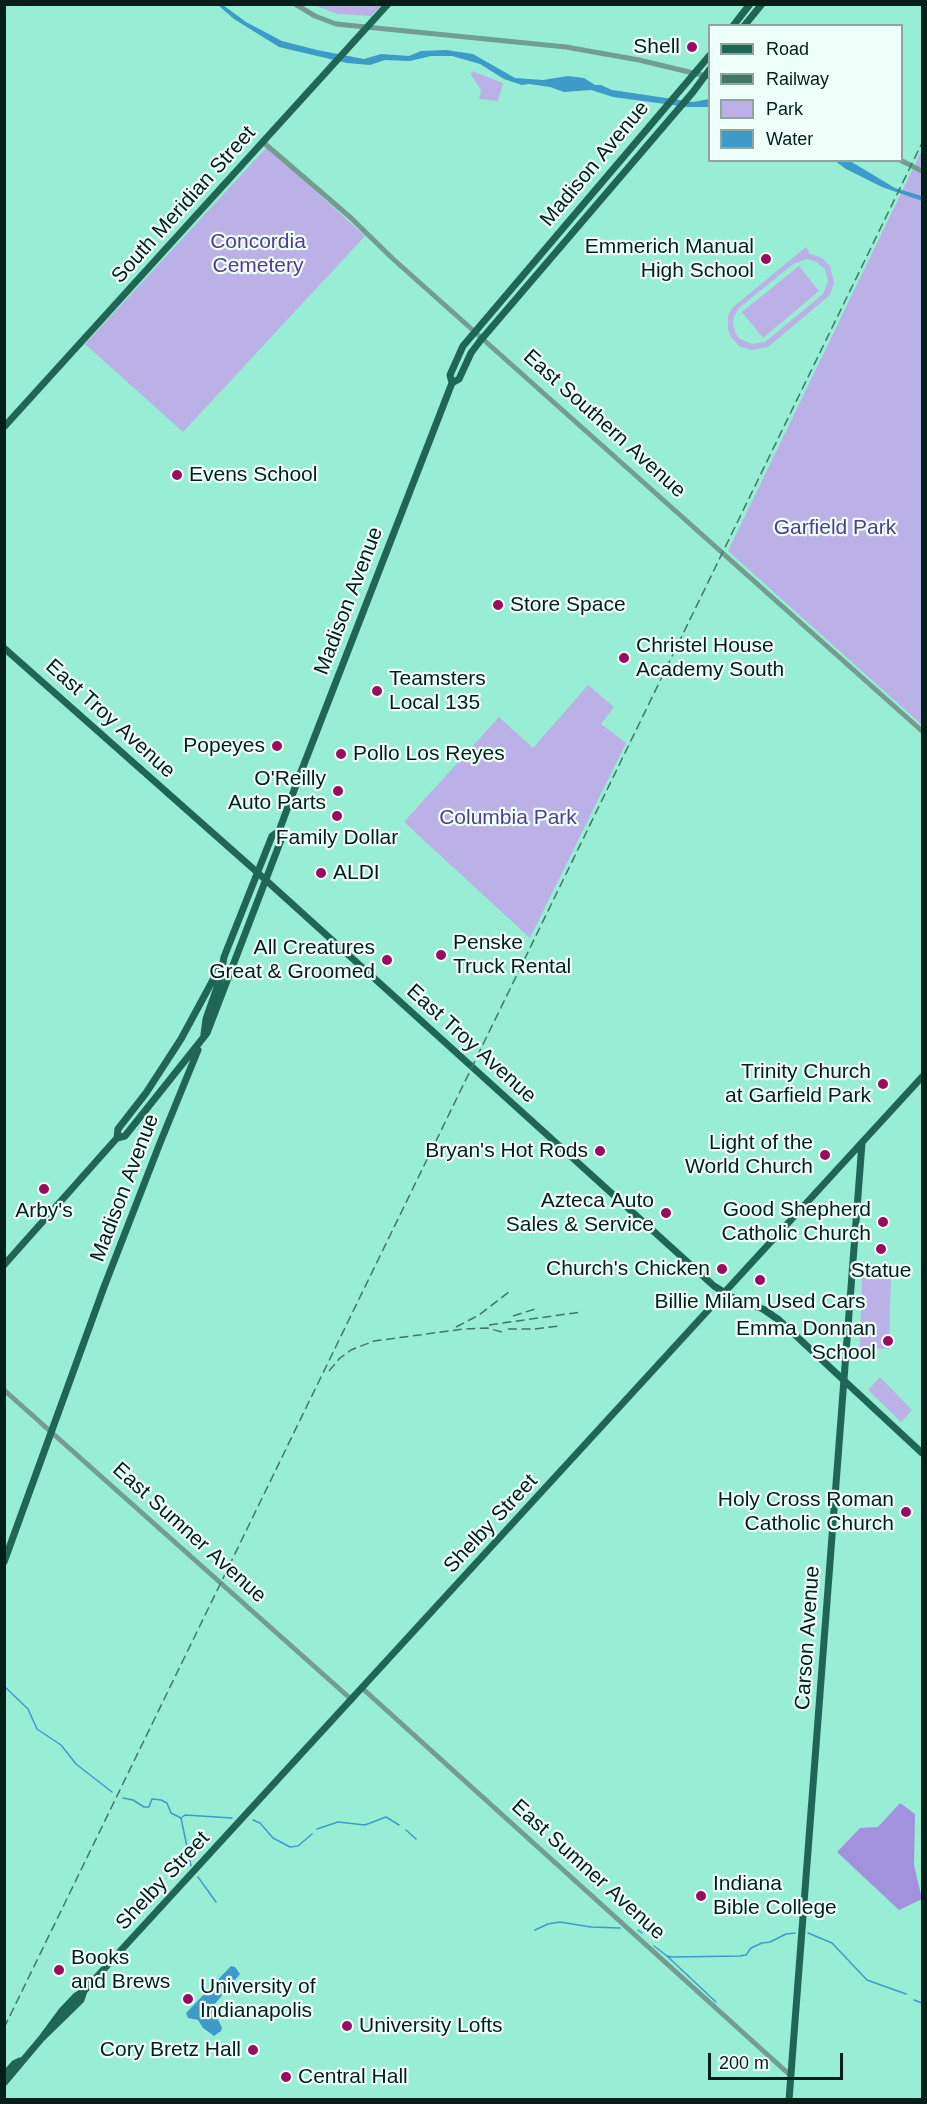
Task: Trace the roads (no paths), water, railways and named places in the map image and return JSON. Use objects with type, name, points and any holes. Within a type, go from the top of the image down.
[{"type":"main road","name":"South Meridian Street","points":[[4,427],[388,4]]},
{"type":"main road","points":[[735,24],[750,4]]},
{"type":"main road","points":[[746,24],[762,4]]},
{"type":"main road","name":"Madison Avenue","points":[[4,1562],[72,1373],[160,1143],[210,1026],[266,880],[281,840],[279,831],[452,383],[450,375],[455,362],[474,331],[708,57]]},
{"type":"main road","name":"Madison Avenue","points":[[452,383],[459,379],[471,352],[482,338],[707,77]]},
{"type":"main road","name":"East Troy Avenue","points":[[4,648],[266,880],[709,1282],[725,1294],[770,1314],[922,1453]]},
{"type":"main road","name":"Madison Avenue","points":[[203,1039],[206,1019],[220,979],[224,957],[272,836],[279,831]]},
{"type":"main road","points":[[117,1138],[118,1129],[155,1080],[181,1040],[224,957]]},
{"type":"main road","points":[[4,1265],[117,1138],[125,1136],[203,1039]]},
{"type":"main road","name":"Shelby Street","points":[[4,2075],[41,2039],[61,2012],[84,1991],[352,1700],[922,1077]]},
{"type":"main road","name":"Carson Avenue","points":[[789,2100],[862,1143]]},
{"type":"main road","name":"Shelby Street","points":[[4,2083],[18,2068],[20,2061]]},
{"type":"street","points":[[295,4],[326,21],[367,28],[566,47],[639,60],[707,77]]},
{"type":"street","name":"East Southern Avenue","points":[[263,142],[350,217],[385,252],[922,731]]},
{"type":"street","points":[[903,162],[922,171]]},
{"type":"street","name":"East Sumner Avenue","points":[[4,1390],[352,1700]]},
{"type":"street","name":"East Sumner Avenue","points":[[362,1688],[791,2076]]},
{"type":"water","points":[[218,5],[223,5],[246,22],[282,41],[317,50],[364,59],[381,54],[409,56],[421,51],[446,50],[473,54],[515,78],[543,80],[568,76],[584,78],[595,85],[612,90],[693,102],[708,99],[708,107],[688,107],[613,97],[591,90],[564,92],[550,87],[522,85],[504,79],[480,64],[452,56],[431,56],[410,61],[385,60],[370,65],[347,63],[279,47],[234,19]]},
{"type":"water","points":[[836,162],[852,162],[895,188],[922,196],[922,201],[882,187]]},
{"type":"water","points":[[231,1966],[235,1967],[240,1974],[214,2005],[214,2011],[222,2028],[214,2036],[203,2028],[198,2020],[188,2018],[186,2013]]},
{"type":"waterway","points":[[568,78],[578,80]]},
{"type":"waterway","points":[[4,1686],[28,1709],[37,1729],[61,1745],[76,1764],[112,1792]]},
{"type":"waterway","points":[[123,1798],[133,1800],[144,1807],[149,1807],[152,1799],[161,1800],[167,1803],[171,1813],[181,1818],[185,1815],[232,1818]]},
{"type":"waterway","points":[[317,1829],[338,1822],[365,1825],[386,1817],[399,1825]]},
{"type":"waterway","points":[[181,1818],[191,1866]]},
{"type":"waterway","points":[[253,1820],[260,1823],[273,1838],[290,1847],[298,1846],[312,1834]]},
{"type":"waterway","points":[[406,1830],[416,1839]]},
{"type":"waterway","points":[[198,1877],[216,1902]]},
{"type":"waterway","points":[[535,1930],[560,1922],[591,1927],[620,1928]]},
{"type":"waterway","points":[[638,1930],[642,1933]]},
{"type":"waterway","points":[[654,1946],[672,1957],[740,1956],[746,1955],[751,1948],[762,1943],[795,1933]]},
{"type":"waterway","points":[[808,1933],[832,1943],[867,1980],[906,1994]]},
{"type":"waterway","points":[[667,1956],[716,2002]]},
{"type":"waterway","points":[[914,2000],[922,2003]]},
{"type":"railway","points":[[4,2028],[922,143]]},
{"type":"railway","points":[[456,1327],[479,1315],[509,1292]]},
{"type":"railway","points":[[513,1316],[535,1309]]},
{"type":"railway","points":[[489,1325],[581,1312]]},
{"type":"railway","points":[[508,1329],[559,1326]]},
{"type":"railway","points":[[329,1371],[340,1358],[351,1350],[374,1341],[464,1329],[487,1328],[506,1333]]},
{"type":"place","name":"Shell","points":[[692,47]]},
{"type":"place","name":"Emmerich Manual High School","points":[[766,259]]},
{"type":"place","name":"Evens School","points":[[177,475]]},
{"type":"place","name":"Store Space","points":[[498,605]]},
{"type":"place","name":"Christel House Academy South","points":[[624,658]]},
{"type":"place","name":"Teamsters Local 135","points":[[377,691]]},
{"type":"place","name":"Popeyes","points":[[277,746]]},
{"type":"place","name":"Pollo Los Reyes","points":[[341,754]]},
{"type":"place","name":"O'Reilly Auto Parts","points":[[338,791]]},
{"type":"place","name":"Family Dollar","points":[[337,816]]},
{"type":"place","name":"ALDI","points":[[321,873]]},
{"type":"place","name":"Penske Truck Rental","points":[[441,955]]},
{"type":"place","name":"All Creatures Great & Groomed","points":[[387,960]]},
{"type":"place","name":"Trinity Church at Garfield Park","points":[[883,1084]]},
{"type":"place","name":"Bryan's Hot Rods","points":[[600,1151]]},
{"type":"place","name":"Light of the World Church","points":[[825,1155]]},
{"type":"place","name":"Arby's","points":[[44,1189]]},
{"type":"place","name":"Azteca Auto Sales & Service","points":[[666,1213]]},
{"type":"place","name":"Good Shepherd Catholic Church","points":[[883,1222]]},
{"type":"place","name":"Statue","points":[[881,1249]]},
{"type":"place","name":"Church's Chicken","points":[[722,1269]]},
{"type":"place","name":"Billie Milam Used Cars","points":[[760,1280]]},
{"type":"place","name":"Emma Donnan School","points":[[888,1341]]},
{"type":"place","name":"Holy Cross Roman Catholic Church","points":[[906,1512]]},
{"type":"place","name":"Indiana Bible College","points":[[701,1896]]},
{"type":"place","name":"Books and Brews","points":[[59,1970]]},
{"type":"place","name":"University of Indianapolis","points":[[188,1999]]},
{"type":"place","name":"University Lofts","points":[[347,2026]]},
{"type":"place","name":"Cory Bretz Hall","points":[[253,2050]]},
{"type":"place","name":"Central Hall","points":[[286,2077]]},
{"type":"park label","name":"Concordia Cemetery","points":[[258,254]]},
{"type":"park label","name":"Garfield Park","points":[[835,528]]},
{"type":"park label","name":"Columbia Park","points":[[508,818]]}]
